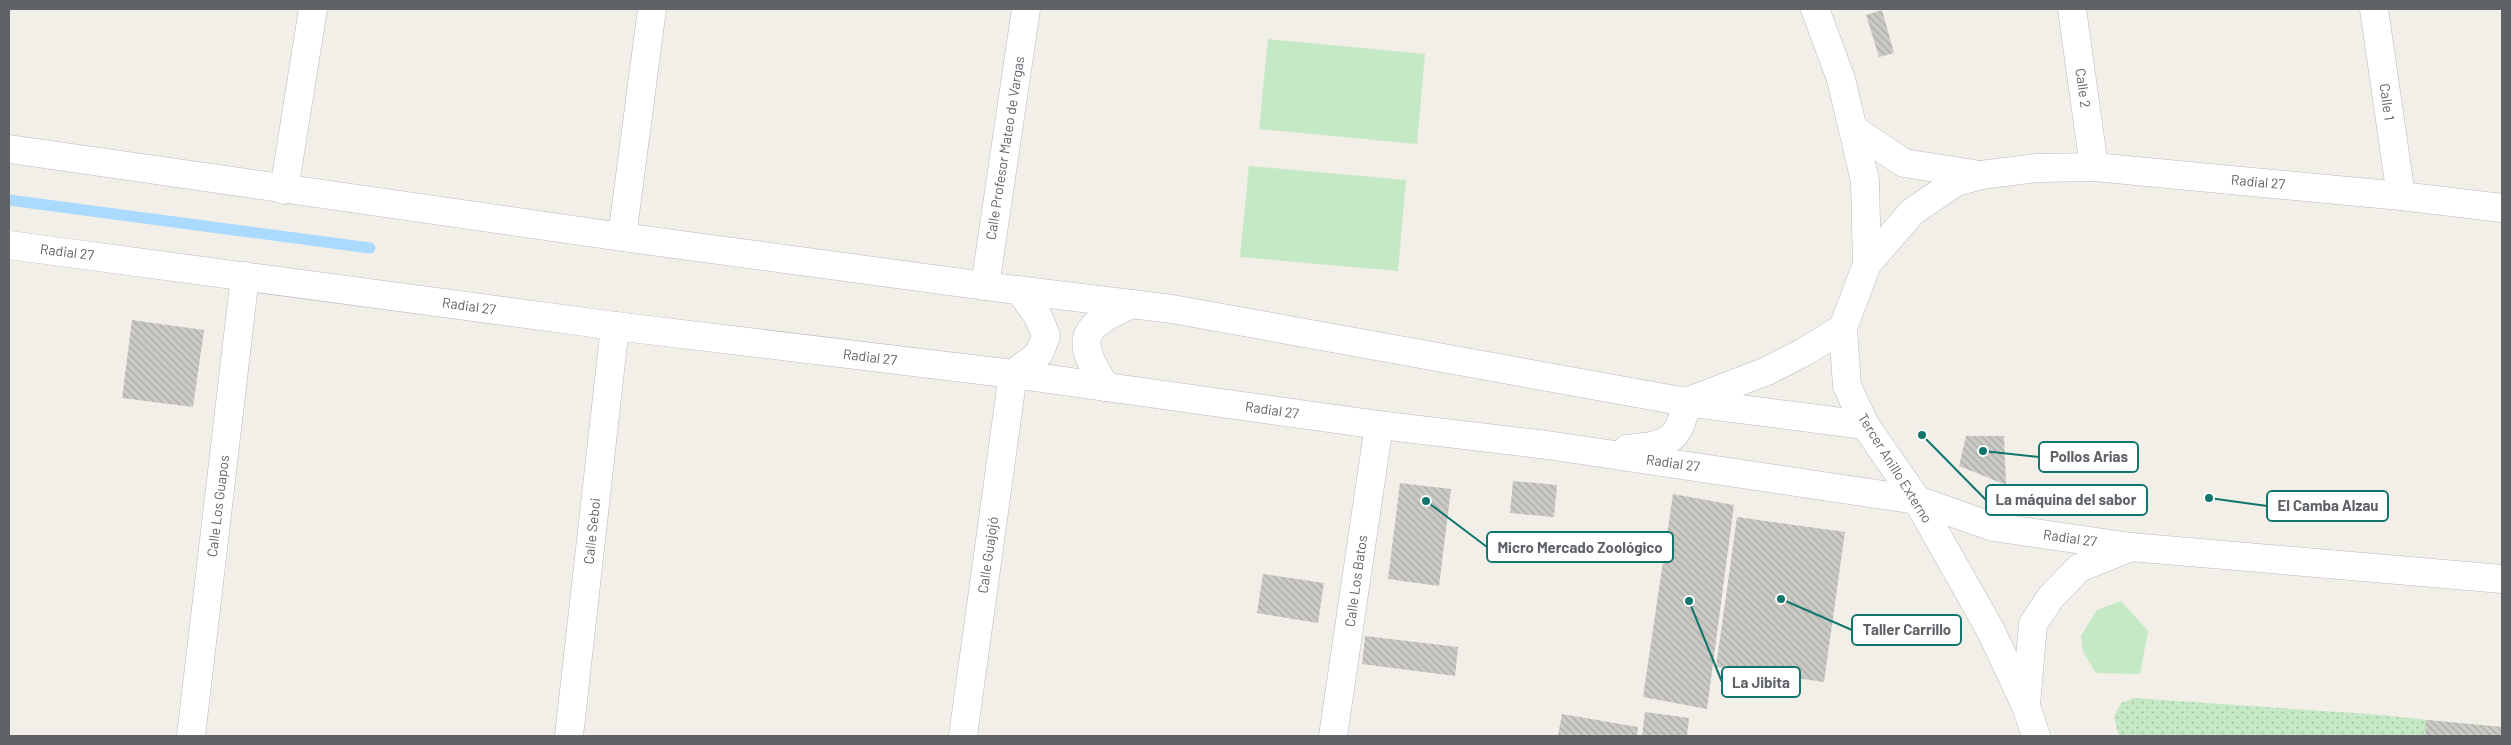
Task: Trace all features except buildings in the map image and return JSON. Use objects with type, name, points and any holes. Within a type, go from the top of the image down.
[{"type":"street","points":[[284,190],[313,9]]},
{"type":"street","points":[[622,237],[652,9]]},
{"type":"street","name":"Calle Profesor Mateo de Vargas","points":[[985,286],[1026,9]]},
{"type":"street","name":"Tercer Anillo Externo","points":[[1815,9],[1841,79],[1865,181],[1866,264],[1842,328],[1847,386],[1865,424],[1917,500],[1991,631],[2026,706],[2036,736]]},
{"type":"street","name":"Calle 2","points":[[2072,9],[2094,167]]},
{"type":"street","name":"Calle 1","points":[[2374,9],[2401,196]]},
{"type":"street","points":[[1853,129],[1904,163],[1981,175]]},
{"type":"street","points":[[9,150],[622,237],[1172,309],[1686,402],[1865,424]]},
{"type":"street","name":"Radial 27","points":[[1866,264],[1912,212],[1956,182],[1981,175],[2038,168],[2094,167],[2401,196],[2502,208]]},
{"type":"street","name":"Radial 27","points":[[9,245],[615,326],[1013,374],[1379,425],[1596,452],[1917,500],[1992,526],[2131,547],[2502,580]]},
{"type":"street","name":"Calle Los Guapos","points":[[191,736],[245,276]]},
{"type":"street","points":[[1013,374],[1039,354],[1046,336],[1038,316],[1019,290]]},
{"type":"street","points":[[1106,388],[1091,365],[1087,350],[1088,334],[1094,324],[1103,317],[1132,304]]},
{"type":"street","name":"Calle Seboi","points":[[569,736],[615,326]]},
{"type":"street","points":[[1686,402],[1767,371],[1804,352],[1842,328]]},
{"type":"street","name":"Calle Guajojó","points":[[963,736],[1013,374]]},
{"type":"street","points":[[1596,452],[1657,446],[1674,438],[1681,427],[1686,402]]},
{"type":"street","name":"Calle Los Batos","points":[[1333,736],[1379,425]]},
{"type":"street","points":[[2026,706],[2034,624],[2051,597],[2079,568],[2131,547]]},
{"type":"green space","points":[[1268,39],[1425,54],[1417,144],[1259,129]]},
{"type":"green space","points":[[1249,166],[1406,180],[1398,271],[1240,257]]},
{"type":"green space","points":[[2121,601],[2148,631],[2140,674],[2096,673],[2083,652],[2081,636],[2097,610]]},
{"type":"green space","points":[[2134,698],[2368,714],[2502,727],[2502,736],[2119,736],[2114,717],[2121,703]]},
{"type":"waterway","points":[[9,200],[370,248]]},
{"type":"place","name":"La máquina del sabor","points":[[1922,435]]},
{"type":"place","name":"Pollos Arias","points":[[1983,451]]},
{"type":"place","name":"El Camba Alzau","points":[[2209,498]]},
{"type":"place","name":"Micro Mercado Zoológico","points":[[1426,501]]},
{"type":"place","name":"Taller Carrillo","points":[[1781,599]]},
{"type":"place","name":"La Jibita","points":[[1689,601]]}]
